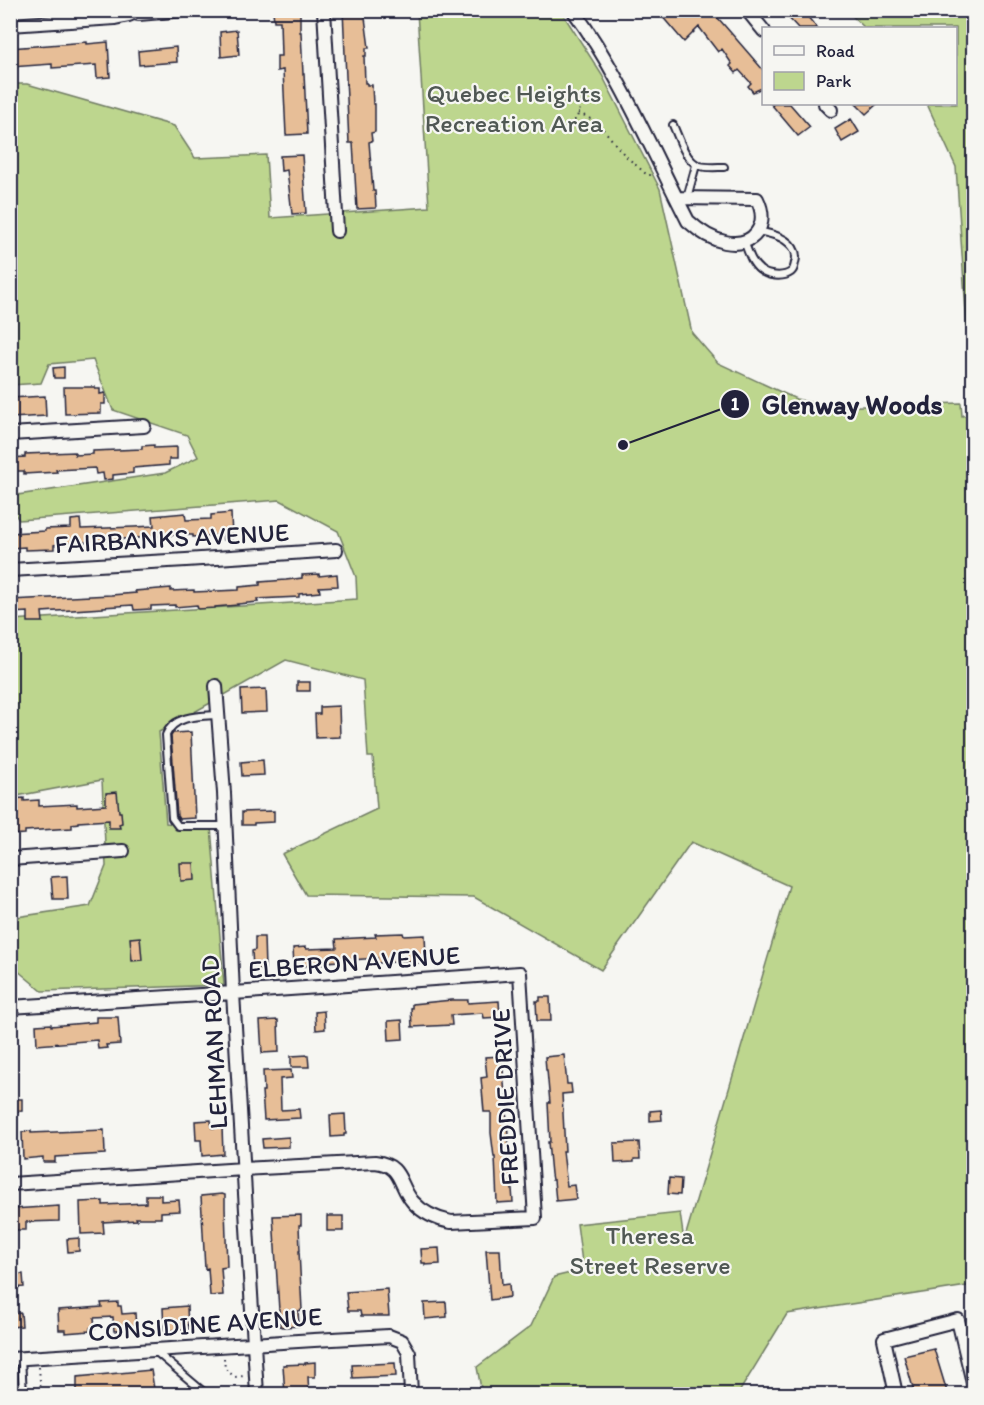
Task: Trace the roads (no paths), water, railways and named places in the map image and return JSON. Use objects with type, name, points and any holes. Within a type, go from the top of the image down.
[{"type":"street","points":[[324,10],[337,231]]},
{"type":"street","points":[[573,10],[625,95],[682,198],[688,221],[711,238],[726,243],[753,238],[758,231],[762,208],[757,199],[682,198]]},
{"type":"street","points":[[747,10],[762,29]]},
{"type":"street","points":[[10,25],[115,18],[129,13]]},
{"type":"street","points":[[10,434],[144,426]]},
{"type":"street","name":"FAIRBANKS AVENUE","points":[[10,570],[336,550]]},
{"type":"street","name":"LEHMAN ROAD","points":[[216,687],[226,826],[233,993],[257,1395]]},
{"type":"street","points":[[10,859],[123,851]]},
{"type":"street","name":"ELBERON AVENUE","points":[[10,1007],[520,973]]},
{"type":"street","name":"FREDDIE DRIVE","points":[[244,1169],[382,1163],[395,1170],[406,1192],[420,1209],[440,1219],[451,1222],[535,1218],[520,973]]},
{"type":"street","points":[[10,1184],[244,1169]]},
{"type":"street","points":[[896,1395],[884,1339],[958,1320],[974,1387]]},
{"type":"street","name":"CONSIDINE AVENUE","points":[[16,1358],[389,1336],[402,1341],[409,1353],[411,1395]]},
{"type":"lane","points":[[129,13],[139,17],[220,10]]},
{"type":"lane","points":[[673,125],[689,159],[696,165],[724,167]]},
{"type":"lane","points":[[682,198],[696,165]]},
{"type":"lane","points":[[744,241],[751,259],[760,270],[771,275],[791,272],[797,257],[792,245],[784,239],[758,231]]},
{"type":"lane","points":[[218,715],[182,720],[169,729],[166,735],[172,818],[178,826],[226,826]]},
{"type":"lane","points":[[153,1350],[206,1395]]},
{"type":"lane","points":[[16,1358],[22,1395]]},
{"type":"place","name":"Glenway Woods","points":[[623,445]]},
{"type":"park label","name":"Quebec Heights Recreation Area","points":[[514,108]]},
{"type":"park label","name":"Theresa Street Reserve","points":[[650,1250]]}]
